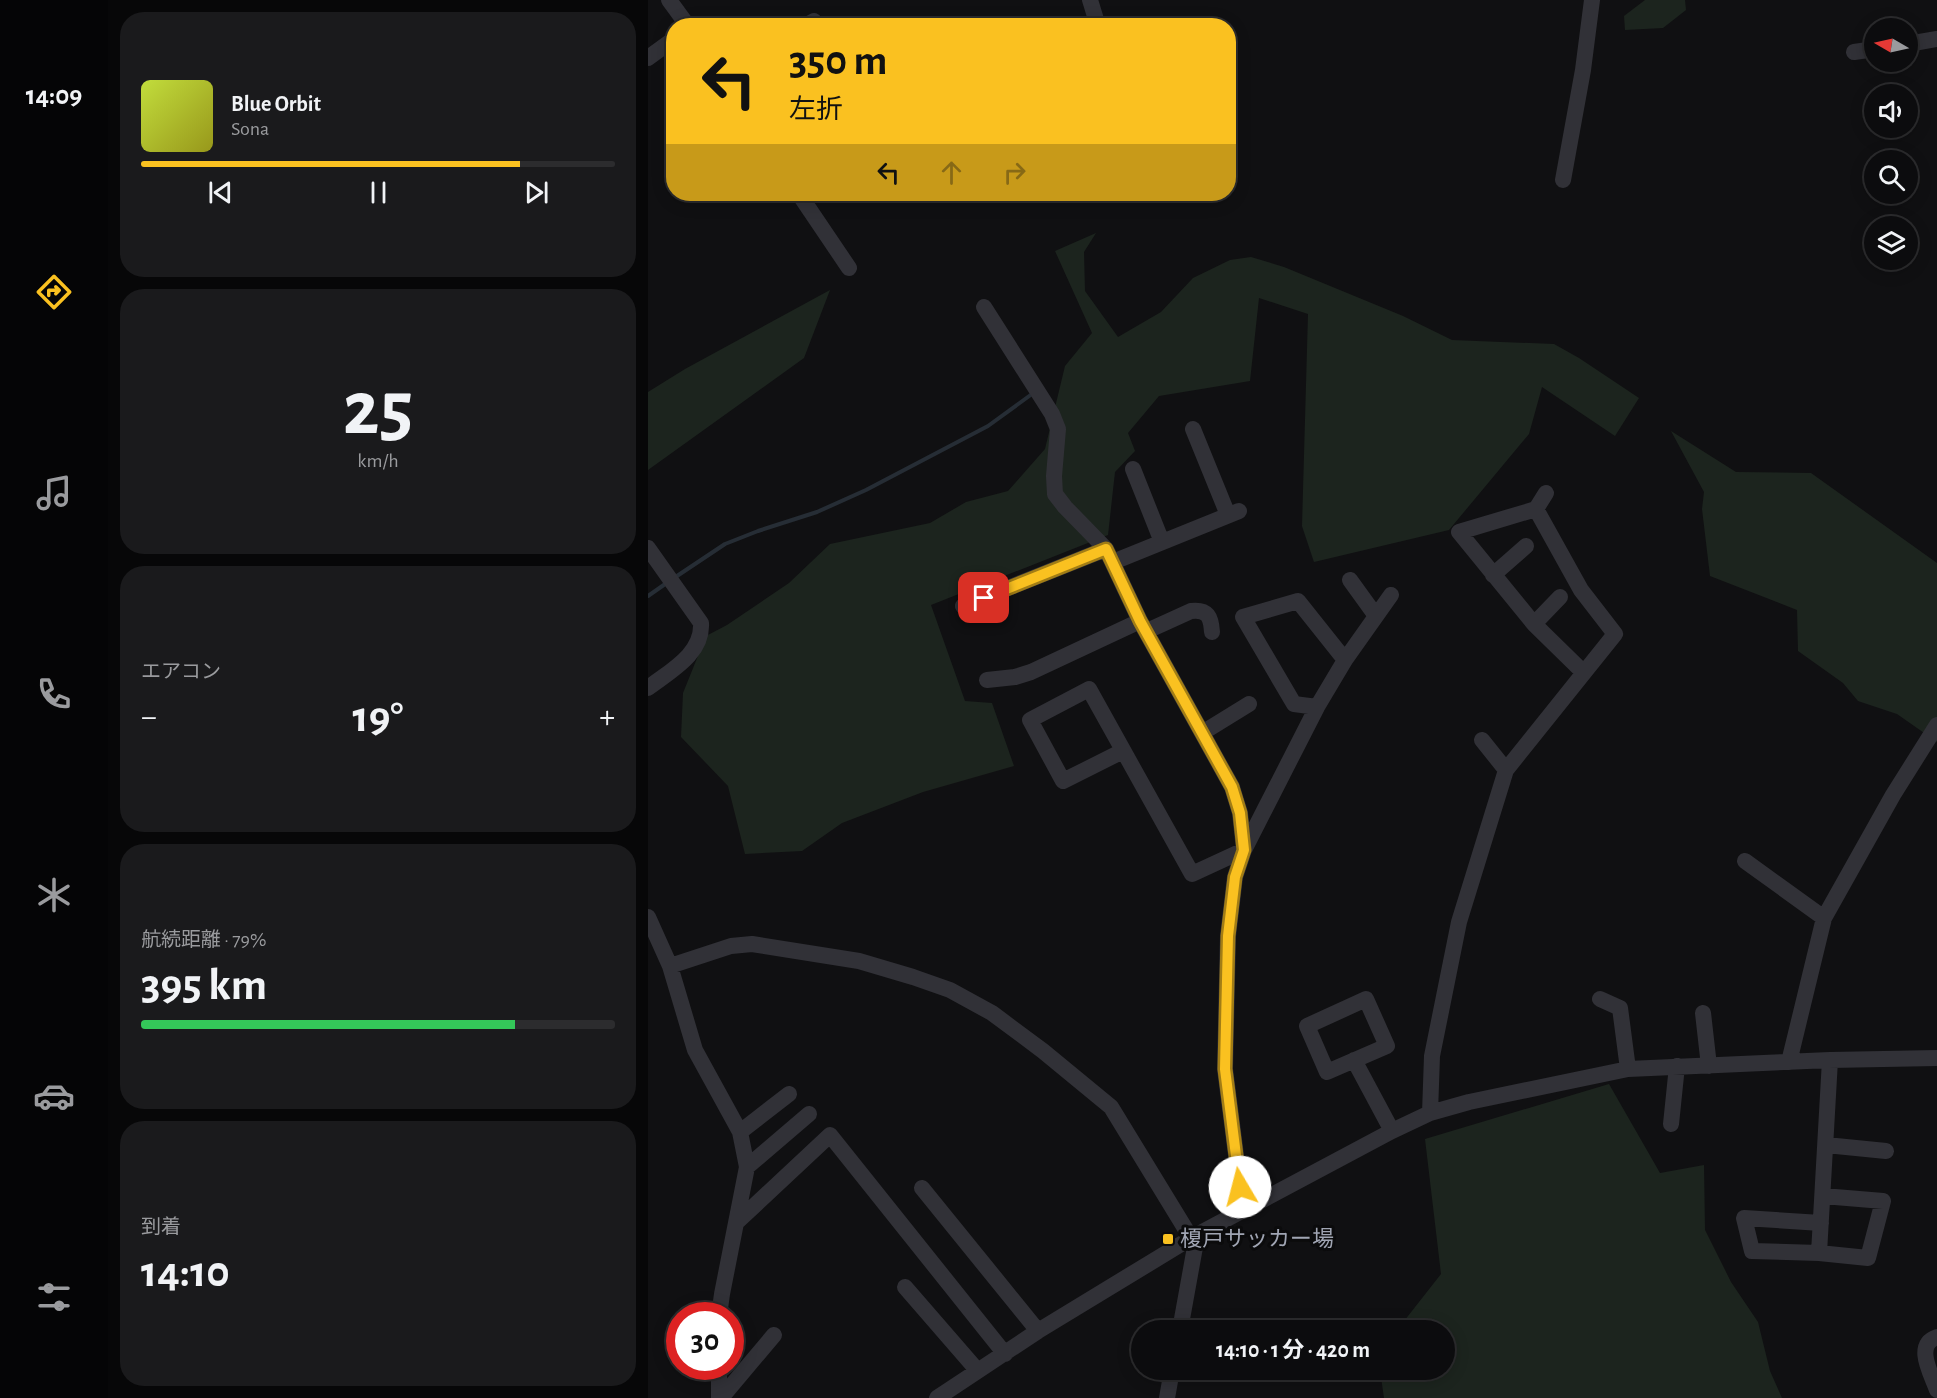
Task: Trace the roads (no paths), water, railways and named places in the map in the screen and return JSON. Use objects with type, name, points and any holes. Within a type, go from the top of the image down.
[{"type":"street","points":[[669,0],[682,18]]},
{"type":"street","points":[[1090,0],[1096,18]]},
{"type":"street","points":[[1563,180],[1583,70],[1592,0]]},
{"type":"street","points":[[1918,42],[1937,39]]},
{"type":"street","points":[[648,58],[666,45]]},
{"type":"street","points":[[1854,52],[1864,51]]},
{"type":"street","points":[[805,201],[849,268]]},
{"type":"street","points":[[984,307],[1052,414],[1058,429],[1054,476],[1055,494],[1109,555],[1143,626],[1232,787],[1240,813],[1244,850]]},
{"type":"street","points":[[963,606],[1109,555],[1162,542],[1233,513],[1193,429]]},
{"type":"street","points":[[1133,469],[1162,542]]},
{"type":"street","points":[[1546,493],[1536,509],[1459,532],[1534,624],[1583,672]]},
{"type":"street","points":[[1430,1113],[1432,1056],[1460,922],[1506,770],[1615,634],[1581,590],[1536,509]]},
{"type":"street","points":[[1492,575],[1527,546]]},
{"type":"street","points":[[648,548],[701,623],[702,635],[692,653],[648,688]]},
{"type":"street","points":[[1350,580],[1376,616]]},
{"type":"street","points":[[1243,1210],[1225,1069],[1228,936],[1235,877],[1244,850],[1317,707],[1345,660],[1391,595]]},
{"type":"street","points":[[1534,624],[1560,597]]},
{"type":"street","points":[[1317,707],[1294,704],[1243,617],[1298,601],[1345,660]]},
{"type":"street","points":[[987,680],[1015,677],[1031,672],[1143,626],[1191,611],[1206,612],[1211,617],[1212,632]]},
{"type":"street","points":[[1124,751],[1063,781],[1030,720],[1089,689],[1124,751],[1192,874],[1244,850]]},
{"type":"street","points":[[1202,733],[1249,704]]},
{"type":"street","points":[[1789,1062],[1824,918],[1893,795],[1937,725]]},
{"type":"street","points":[[1482,740],[1506,770]]},
{"type":"street","points":[[1744,861],[1824,918]]},
{"type":"street","points":[[648,917],[669,966],[695,1050],[740,1132],[747,1167],[721,1302]]},
{"type":"street","points":[[669,966],[732,946],[752,944],[859,961],[950,990],[992,1013],[1111,1107],[1195,1247],[1182,1320]]},
{"type":"street","points":[[1366,999],[1386,1046],[1354,1060],[1327,1072],[1307,1026],[1366,999]]},
{"type":"street","points":[[1600,999],[1620,1008],[1628,1069]]},
{"type":"street","points":[[1703,1013],[1709,1066]]},
{"type":"street","points":[[937,1398],[1038,1330],[1191,1238],[1430,1113],[1469,1102],[1628,1069],[1830,1060],[1937,1058]]},
{"type":"street","points":[[1354,1060],[1392,1131]]},
{"type":"street","points":[[1820,1253],[1830,1060]]},
{"type":"street","points":[[1671,1124],[1677,1066]]},
{"type":"street","points":[[740,1132],[789,1094]]},
{"type":"street","points":[[747,1167],[809,1114]]},
{"type":"street","points":[[737,1222],[830,1134],[1005,1354]]},
{"type":"street","points":[[1826,1145],[1886,1151]]},
{"type":"street","points":[[922,1188],[1038,1330]]},
{"type":"street","points":[[1821,1223],[1744,1218],[1752,1251],[1820,1253],[1868,1258],[1883,1201],[1823,1196]]},
{"type":"street","points":[[905,1287],[977,1370]]},
{"type":"street","points":[[720,1398],[774,1335]]},
{"type":"street","points":[[1937,1337],[1929,1340],[1925,1345],[1924,1354],[1937,1390]]},
{"type":"street","points":[[719,1380],[720,1398]]},
{"type":"street","points":[[1167,1398],[1170,1380]]},
{"type":"waterway","points":[[674,578],[725,544],[817,512],[866,490],[988,426],[1032,394]]},
{"type":"waterway","points":[[648,596],[668,582]]},
{"type":"place","name":"榎戸サッカー場","points":[[1168,1239]]}]
